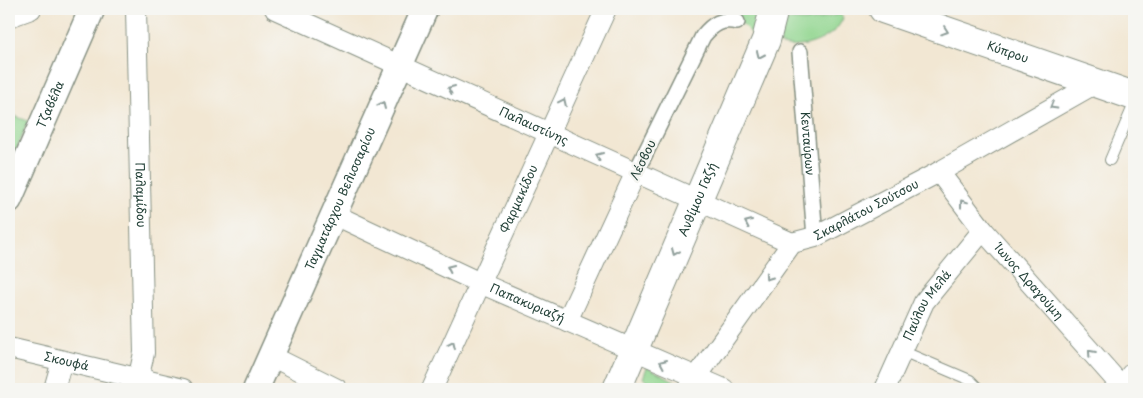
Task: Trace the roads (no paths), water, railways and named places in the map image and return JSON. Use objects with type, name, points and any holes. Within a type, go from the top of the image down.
[{"type":"main road","name":"Ανθίμου Γαζή","points":[[617,389],[766,40],[774,9]]},
{"type":"main road","name":"Κύπρου","points":[[883,9],[1123,91]]},
{"type":"main road","points":[[1129,389],[1134,377]]},
{"type":"street","points":[[9,17],[31,9]]},
{"type":"street","name":"Τζαβέλα","points":[[9,200],[92,9]]},
{"type":"street","name":"Παλαμίδου","points":[[136,9],[144,353],[137,384]]},
{"type":"street","name":"Παλαιστίνης","points":[[275,9],[792,243]]},
{"type":"street","name":"Ταγματάρχου Βελισσαρίου","points":[[256,389],[426,9]]},
{"type":"street","name":"Φαρμακίδου","points":[[432,389],[606,9]]},
{"type":"street","name":"Λέσβου","points":[[567,321],[636,172],[704,36],[718,22],[728,20],[737,22]]},
{"type":"street","name":"Κενταύρων","points":[[800,52],[815,237]]},
{"type":"street","name":"Σκαρλάτου Σούτσου","points":[[792,243],[815,237],[939,172],[1123,91]]},
{"type":"street","name":"Ίωνος Δραγούμη","points":[[939,172],[983,230],[1124,389]]},
{"type":"street","name":"Παπακυριαζή","points":[[334,214],[480,283],[633,350],[692,383],[724,389]]},
{"type":"street","name":"Παύλου Μελά","points":[[885,389],[924,302],[983,230]]},
{"type":"street","points":[[692,383],[792,243]]},
{"type":"street","name":"Σκουφά","points":[[9,348],[62,361],[137,384],[183,389]]},
{"type":"street","points":[[271,356],[337,389]]},
{"type":"street","points":[[54,389],[62,361]]},
{"type":"lane","points":[[1110,160],[1123,91]]},
{"type":"lane","points":[[902,351],[970,380],[979,389]]}]
